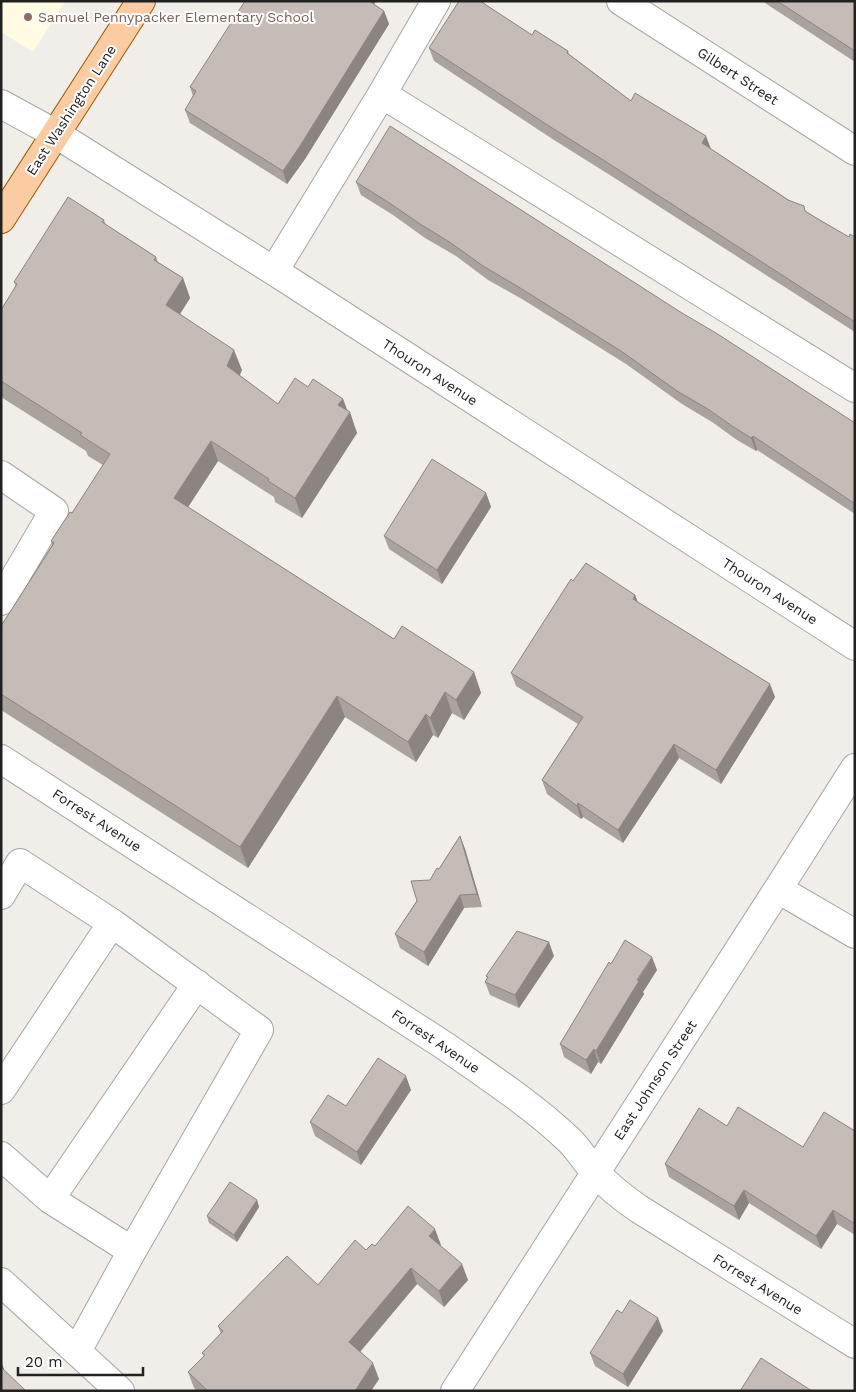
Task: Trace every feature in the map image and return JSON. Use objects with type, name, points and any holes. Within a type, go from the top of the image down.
[{"type":"main road","name":"East Washington Lane","points":[[1,220],[141,1]]},
{"type":"street","points":[[274,271],[382,94],[436,1]]},
{"type":"street","name":"Gilbert Street","points":[[621,1],[855,151]]},
{"type":"street","points":[[382,94],[855,388]]},
{"type":"street","name":"Thouron Avenue","points":[[1,104],[56,134],[274,271],[855,646]]},
{"type":"street","points":[[1,475],[54,512],[1,601]]},
{"type":"street","name":"Forrest Avenue","points":[[1,759],[483,1072],[558,1129],[570,1140],[596,1173],[639,1209],[855,1344]]},
{"type":"street","name":"East Johnson Street","points":[[455,1391],[855,768]]},
{"type":"street","points":[[1,895],[20,863],[112,923],[258,1030],[77,1351]]},
{"type":"street","points":[[778,889],[855,934]]},
{"type":"street","points":[[1,1090],[112,923]]},
{"type":"street","points":[[50,1199],[197,984]]},
{"type":"street","points":[[1,1156],[50,1199],[132,1251]]},
{"type":"street","points":[[1,1282],[120,1391]]},
{"type":"shaded area","name":"Samuel Pennypacker Elementary School","points":[[1,1],[65,1],[33,52],[1,32]]},
{"type":"building","points":[[245,1],[369,1],[384,11],[283,171],[185,110],[196,91],[190,87]]},
{"type":"building","points":[[459,1],[480,1],[532,35],[535,30],[568,51],[567,53],[631,101],[635,93],[706,136],[702,143],[788,200],[804,206],[805,211],[818,219],[849,237],[850,234],[855,237],[855,322],[429,48]]},
{"type":"building","points":[[777,1],[855,1],[855,51]]},
{"type":"building","points":[[390,126],[855,423],[855,504],[753,436],[751,438],[677,391],[621,351],[483,266],[451,243],[356,182]]},
{"type":"building","points":[[68,197],[104,220],[102,222],[156,257],[154,260],[183,278],[166,305],[234,350],[227,366],[278,404],[295,378],[308,387],[313,379],[343,399],[338,405],[350,412],[295,498],[211,441],[174,498],[394,639],[402,626],[474,672],[456,700],[445,692],[430,718],[426,714],[408,742],[337,696],[240,847],[1,694],[1,626],[54,543],[51,541],[70,512],[72,513],[110,454],[80,435],[82,433],[1,381],[1,310],[17,284],[14,282]]},
{"type":"building","points":[[432,459],[486,493],[437,570],[384,536]]},
{"type":"building","points":[[586,563],[635,595],[633,599],[770,684],[716,770],[674,744],[618,830],[578,803],[577,806],[542,780],[583,717],[511,673],[571,579],[573,581]]},
{"type":"building","points":[[460,836],[477,894],[460,895],[424,952],[395,934],[417,901],[411,881],[430,880]]},
{"type":"building","points":[[517,931],[549,942],[515,995],[485,982],[488,977],[486,976]]},
{"type":"building","points":[[625,940],[652,957],[596,1051],[594,1049],[586,1060],[560,1044],[609,962],[611,964]]},
{"type":"building","points":[[378,1058],[406,1076],[357,1152],[310,1122],[328,1095],[346,1106]]},
{"type":"building","points":[[738,1107],[803,1147],[824,1112],[855,1131],[855,1224],[833,1210],[816,1236],[744,1190],[734,1206],[665,1164],[699,1108],[727,1126]]},
{"type":"building","points":[[230,1182],[257,1200],[234,1235],[207,1216]]},
{"type":"building","points":[[408,1206],[435,1229],[429,1236],[462,1264],[439,1291],[411,1268],[349,1342],[373,1363],[355,1391],[208,1391],[188,1372],[205,1355],[202,1353],[223,1331],[218,1326],[287,1256],[318,1285],[355,1240],[366,1250],[372,1244],[375,1246]]},
{"type":"building","points":[[630,1300],[658,1318],[623,1374],[590,1353],[617,1310],[622,1313]]},
{"type":"building","points":[[761,1358],[812,1391],[740,1391]]},
{"type":"building","points":[[1,1367],[26,1391],[1,1391]]},
{"type":"place","name":"Samuel Pennypacker Elementary School","points":[[28,17]]}]
